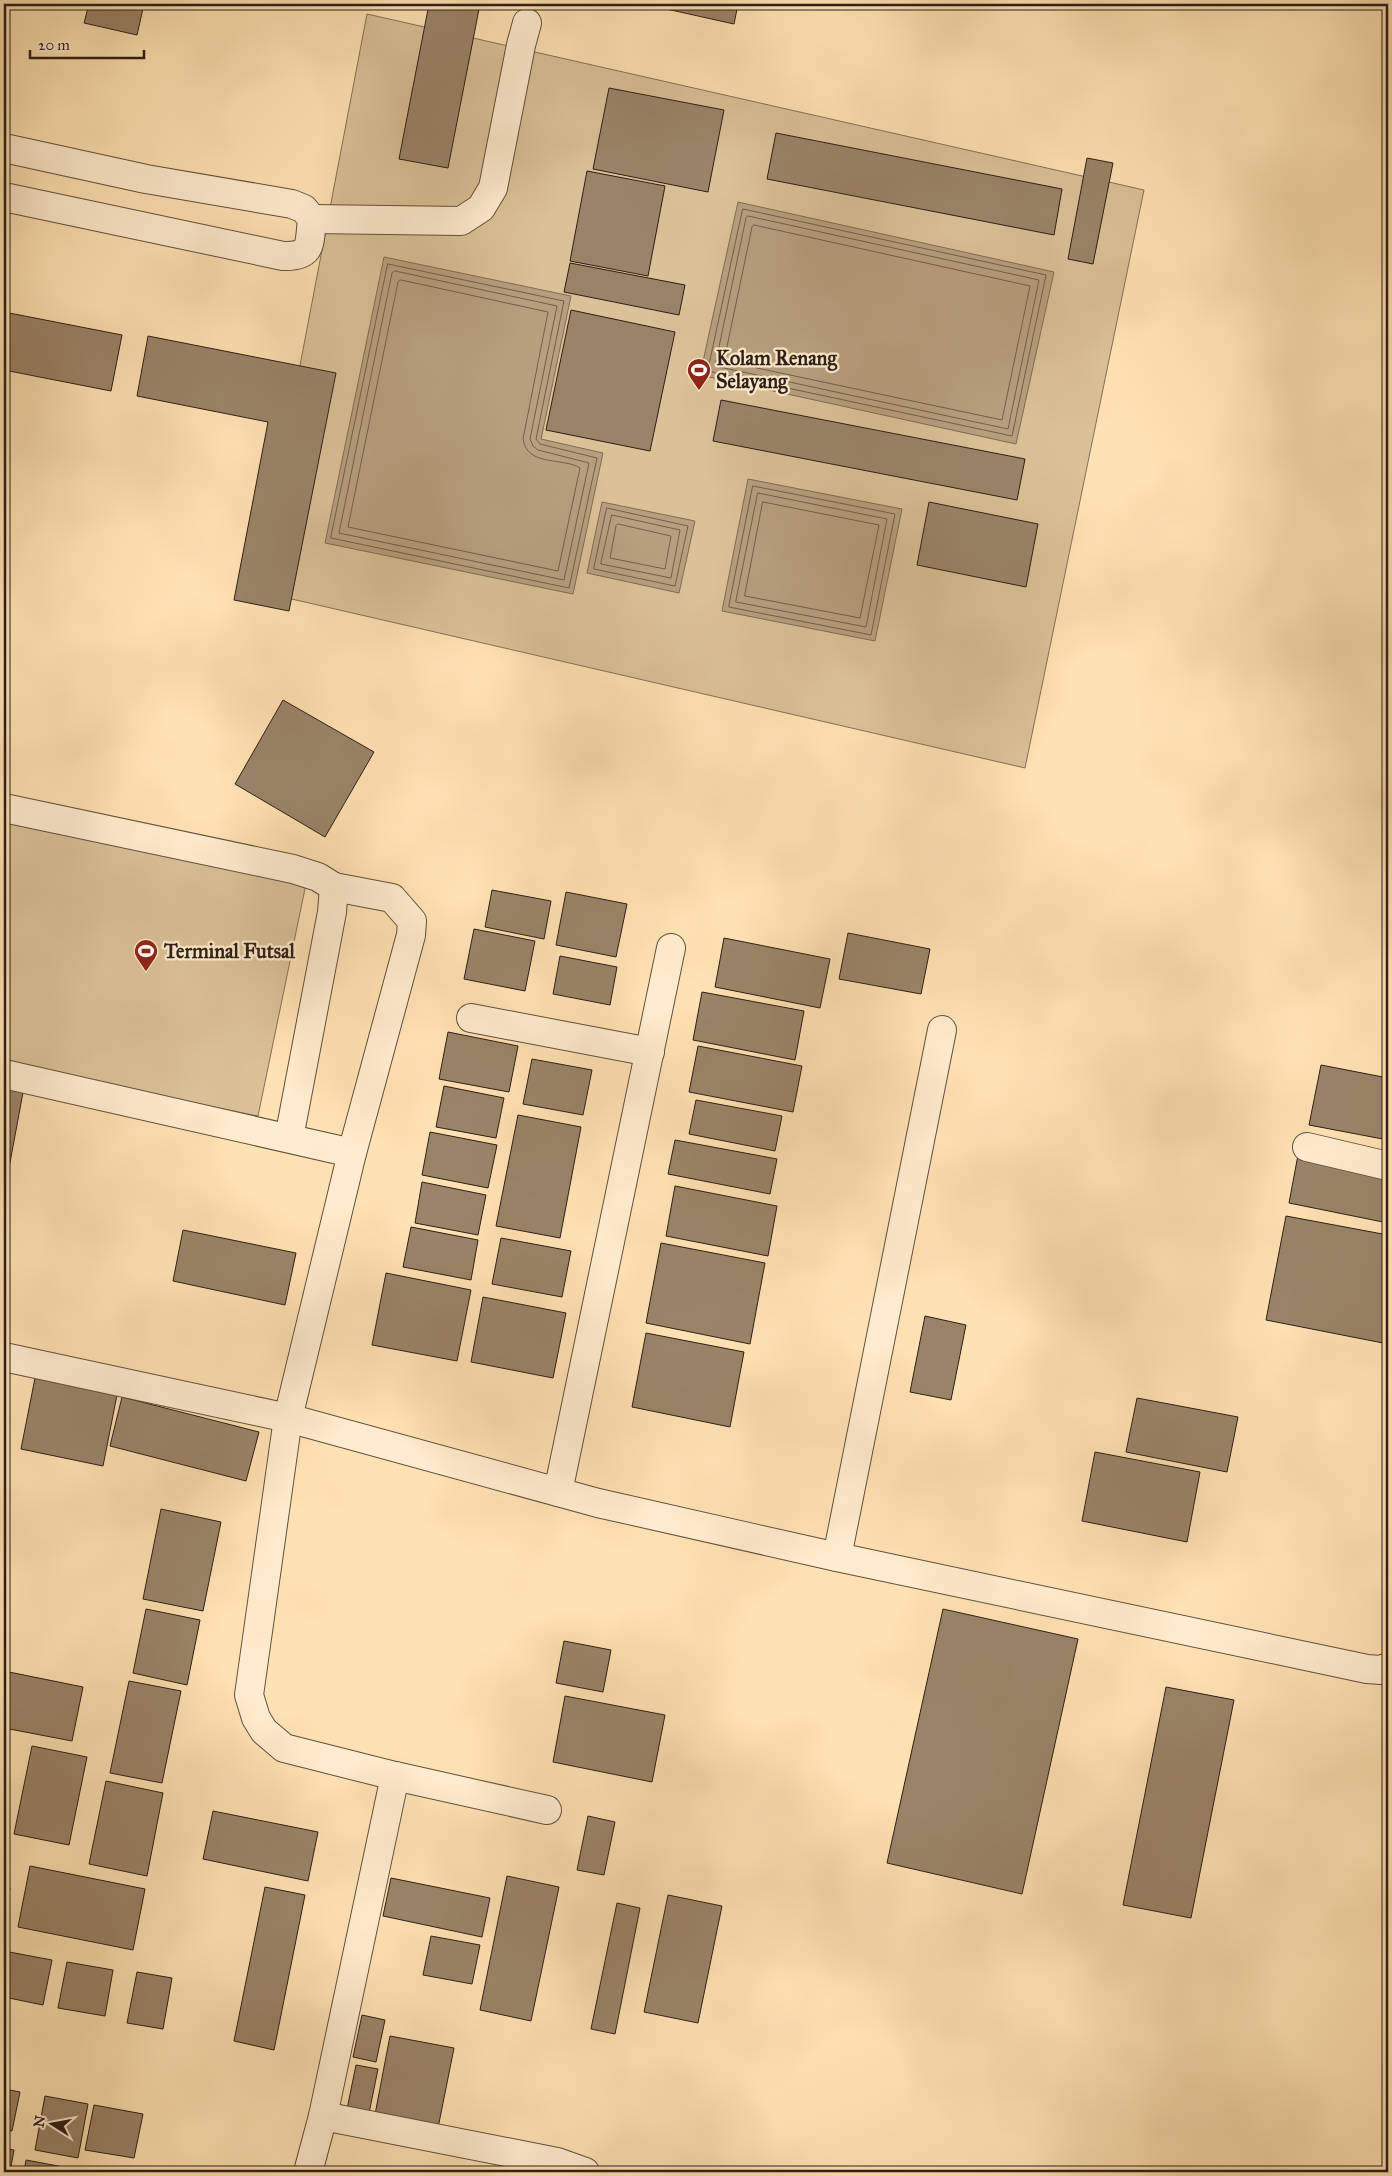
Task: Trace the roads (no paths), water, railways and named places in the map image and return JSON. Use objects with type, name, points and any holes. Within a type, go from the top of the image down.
[{"type":"street","points":[[312,219],[461,221],[481,208],[493,188],[521,44],[527,23]]},
{"type":"street","points":[[4,148],[146,178],[292,204],[304,209],[312,219],[308,248],[303,254],[283,256],[4,197]]},
{"type":"street","points":[[4,808],[293,869],[318,877],[334,887],[392,898],[412,921],[411,935],[352,1153],[288,1418],[249,1695],[256,1718],[264,1731],[284,1748],[395,1776],[547,1810]]},
{"type":"street","points":[[289,1138],[332,912],[334,887]]},
{"type":"street","points":[[558,1492],[671,948]]},
{"type":"street","points":[[471,1018],[650,1052]]},
{"type":"street","points":[[837,1557],[942,1030]]},
{"type":"street","points":[[4,1074],[352,1153]]},
{"type":"street","points":[[1307,1147],[1388,1166]]},
{"type":"street","points":[[4,1357],[288,1418],[598,1503],[837,1557],[1367,1670],[1381,1670],[1388,1667]]},
{"type":"street","points":[[308,2172],[323,2116],[395,1776]]},
{"type":"street","points":[[323,2116],[557,2162],[585,2172]]},
{"type":"water","points":[[738,202],[1054,272],[1016,444],[700,375]]},
{"type":"water","points":[[384,257],[571,296],[541,439],[603,453],[573,594],[325,543]]},
{"type":"water","points":[[748,479],[902,509],[875,641],[722,611]]},
{"type":"water","points":[[602,502],[695,521],[679,593],[587,573]]},
{"type":"place","name":"Kolam Renang Selayang","points":[[699,391]]},
{"type":"place","name":"Terminal Futsal","points":[[146,972]]}]
